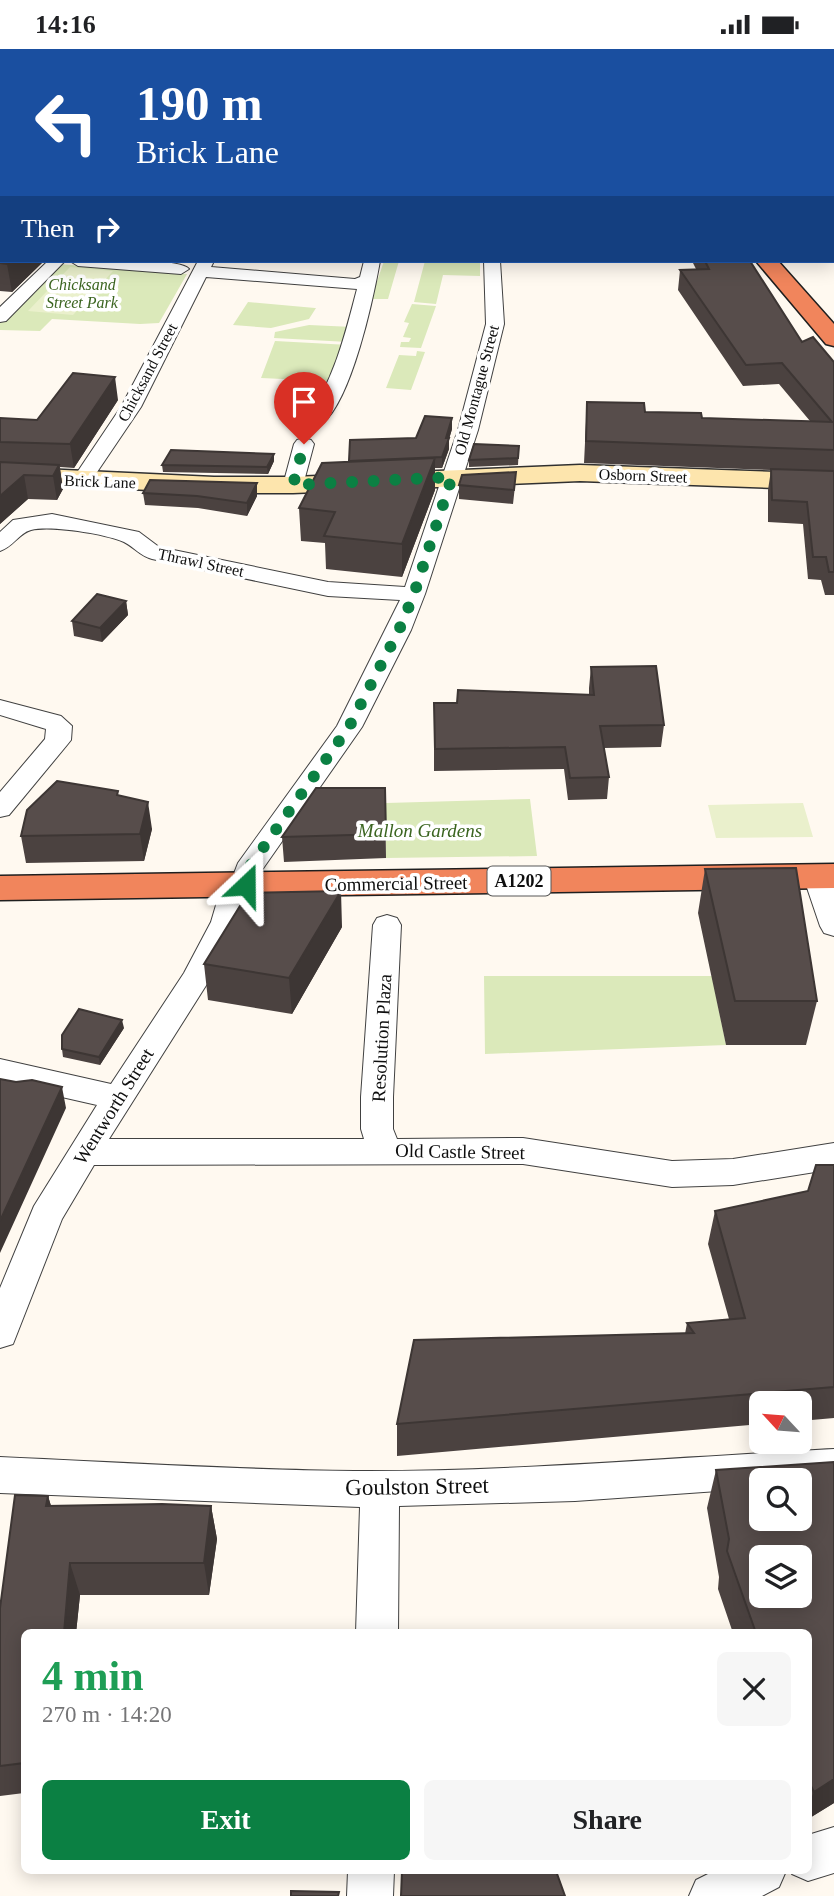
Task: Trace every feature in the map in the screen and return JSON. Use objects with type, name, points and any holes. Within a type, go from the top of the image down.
[{"type":"highway","points":[[769,263],[830,328]]},
{"type":"highway","name":"Commercial Street","points":[[0,888],[825,876]]},
{"type":"main road","name":"Osborn Street","points":[[452,477],[580,473],[834,482]]},
{"type":"main road","name":"Brick Lane","points":[[0,475],[188,484],[293,485],[452,477]]},
{"type":"street","points":[[0,317],[55,263]]},
{"type":"street","points":[[117,263],[195,267],[351,283],[365,281]]},
{"type":"street","points":[[316,419],[324,412],[352,345],[371,263]]},
{"type":"street","name":"Old Montague Street","points":[[452,477],[468,430],[495,324],[492,263]]},
{"type":"street","name":"Chicksand Street","points":[[82,479],[131,407],[195,267]]},
{"type":"street","points":[[293,485],[304,444]]},
{"type":"street","name":"Wentworth Street","points":[[0,1333],[46,1216],[197,976],[248,869],[349,727],[399,630],[414,594],[452,477]]},
{"type":"street","name":"Thrawl Street","points":[[0,544],[21,525],[52,520],[131,537],[152,552],[293,582],[328,589],[414,594]]},
{"type":"street","points":[[0,708],[52,721],[60,726],[61,733],[6,801]]},
{"type":"street","points":[[825,876],[834,926]]},
{"type":"street","name":"Resolution Plaza","points":[[385,1149],[377,1129],[377,1097],[387,925]]},
{"type":"street","points":[[0,1071],[118,1098]]},
{"type":"street","name":"Old Castle Street","points":[[84,1152],[385,1149],[523,1151],[672,1174],[733,1172],[834,1156]]},
{"type":"street","name":"Goulston Street","points":[[0,1475],[354,1489],[575,1483],[636,1477],[834,1467]]},
{"type":"street","points":[[377,1629],[380,1488]]},
{"type":"street","points":[[812,1857],[834,1850]]},
{"type":"street","points":[[370,1896],[371,1874]]},
{"type":"street","points":[[712,1896],[757,1874]]},
{"type":"green space","points":[[383,263],[398,263],[388,299],[371,299]]},
{"type":"green space","points":[[424,263],[480,263],[480,276],[443,275],[436,304],[414,302]]},
{"type":"green space","name":"Chicksand Street Park","points":[[59,264],[187,274],[159,323],[52,319],[40,331],[0,330],[0,323]]},
{"type":"green space","points":[[70,267],[113,271],[73,315],[28,311]]},
{"type":"green space","points":[[248,302],[316,308],[309,319],[271,328],[233,325]]},
{"type":"green space","points":[[412,304],[436,306],[421,348],[400,347],[401,342],[409,342],[411,338],[403,337],[409,323],[404,322]]},
{"type":"green space","points":[[309,325],[353,327],[348,342],[274,338],[275,332]]},
{"type":"green space","points":[[275,341],[349,345],[327,381],[261,378]]},
{"type":"green space","points":[[417,351],[425,352],[411,390],[386,388],[399,355],[416,356]]},
{"type":"green space","name":"Mallon Gardens","points":[[530,799],[537,856],[386,858],[386,803]]},
{"type":"green space","points":[[803,803],[813,837],[716,838],[708,805]]},
{"type":"green space","points":[[484,976],[712,976],[726,1045],[485,1054]]},
{"type":"building","points":[[706,263],[751,263],[802,342],[813,337],[834,362],[834,450],[586,441],[587,402],[644,403],[645,412],[701,413],[702,418],[832,422],[782,363],[746,365],[680,270],[709,269]]},
{"type":"building","points":[[73,373],[115,377],[70,444],[0,442],[0,418],[37,420]]},
{"type":"building","points":[[425,416],[452,418],[442,457],[349,461],[350,440],[416,438]]},
{"type":"building","points":[[474,444],[519,446],[518,458],[469,460]]},
{"type":"building","points":[[171,450],[274,454],[267,467],[162,465]]},
{"type":"building","points":[[435,458],[402,544],[324,536],[335,512],[299,508],[322,463]]},
{"type":"building","points":[[0,462],[59,465],[53,476],[24,475],[0,496]]},
{"type":"building","points":[[771,469],[834,471],[834,572],[829,572],[826,557],[813,557],[807,502],[772,500]]},
{"type":"building","points":[[516,472],[514,490],[459,485],[462,475]]},
{"type":"building","points":[[150,480],[257,483],[247,503],[197,496],[143,493]]},
{"type":"building","points":[[97,594],[126,601],[100,628],[72,621]]},
{"type":"building","points":[[656,666],[664,725],[600,726],[609,777],[570,778],[565,747],[435,749],[434,703],[457,703],[458,690],[594,695],[591,667]]},
{"type":"building","points":[[57,781],[118,791],[117,795],[148,802],[140,834],[21,836],[27,810]]},
{"type":"building","points":[[316,788],[385,788],[386,834],[282,837]]},
{"type":"building","points":[[796,868],[817,1001],[735,1001],[705,869]]},
{"type":"building","points":[[341,891],[289,978],[204,964],[248,893]]},
{"type":"building","points":[[79,1009],[122,1020],[99,1057],[62,1049],[62,1035]]},
{"type":"building","points":[[0,1079],[16,1082],[32,1080],[62,1087],[0,1221]]},
{"type":"building","points":[[816,1165],[834,1165],[834,1387],[749,1391],[749,1394],[397,1424],[414,1340],[694,1333],[687,1323],[745,1318],[715,1211],[808,1191]]},
{"type":"building","points":[[834,1462],[834,1779],[814,1792],[812,1629],[755,1629],[727,1551],[729,1539],[716,1470]]},
{"type":"building","points":[[15,1495],[48,1496],[46,1506],[211,1506],[204,1563],[70,1563],[64,1629],[21,1629],[21,1763],[0,1766],[0,1608]]},
{"type":"building","points":[[402,1874],[557,1874],[565,1896],[401,1896]]},
{"type":"building","points":[[291,1891],[339,1892],[338,1896],[291,1896]]},
{"type":"route","points":[[246,885],[248,869],[349,727],[399,630],[414,594],[452,477],[293,485],[304,444]]}]
